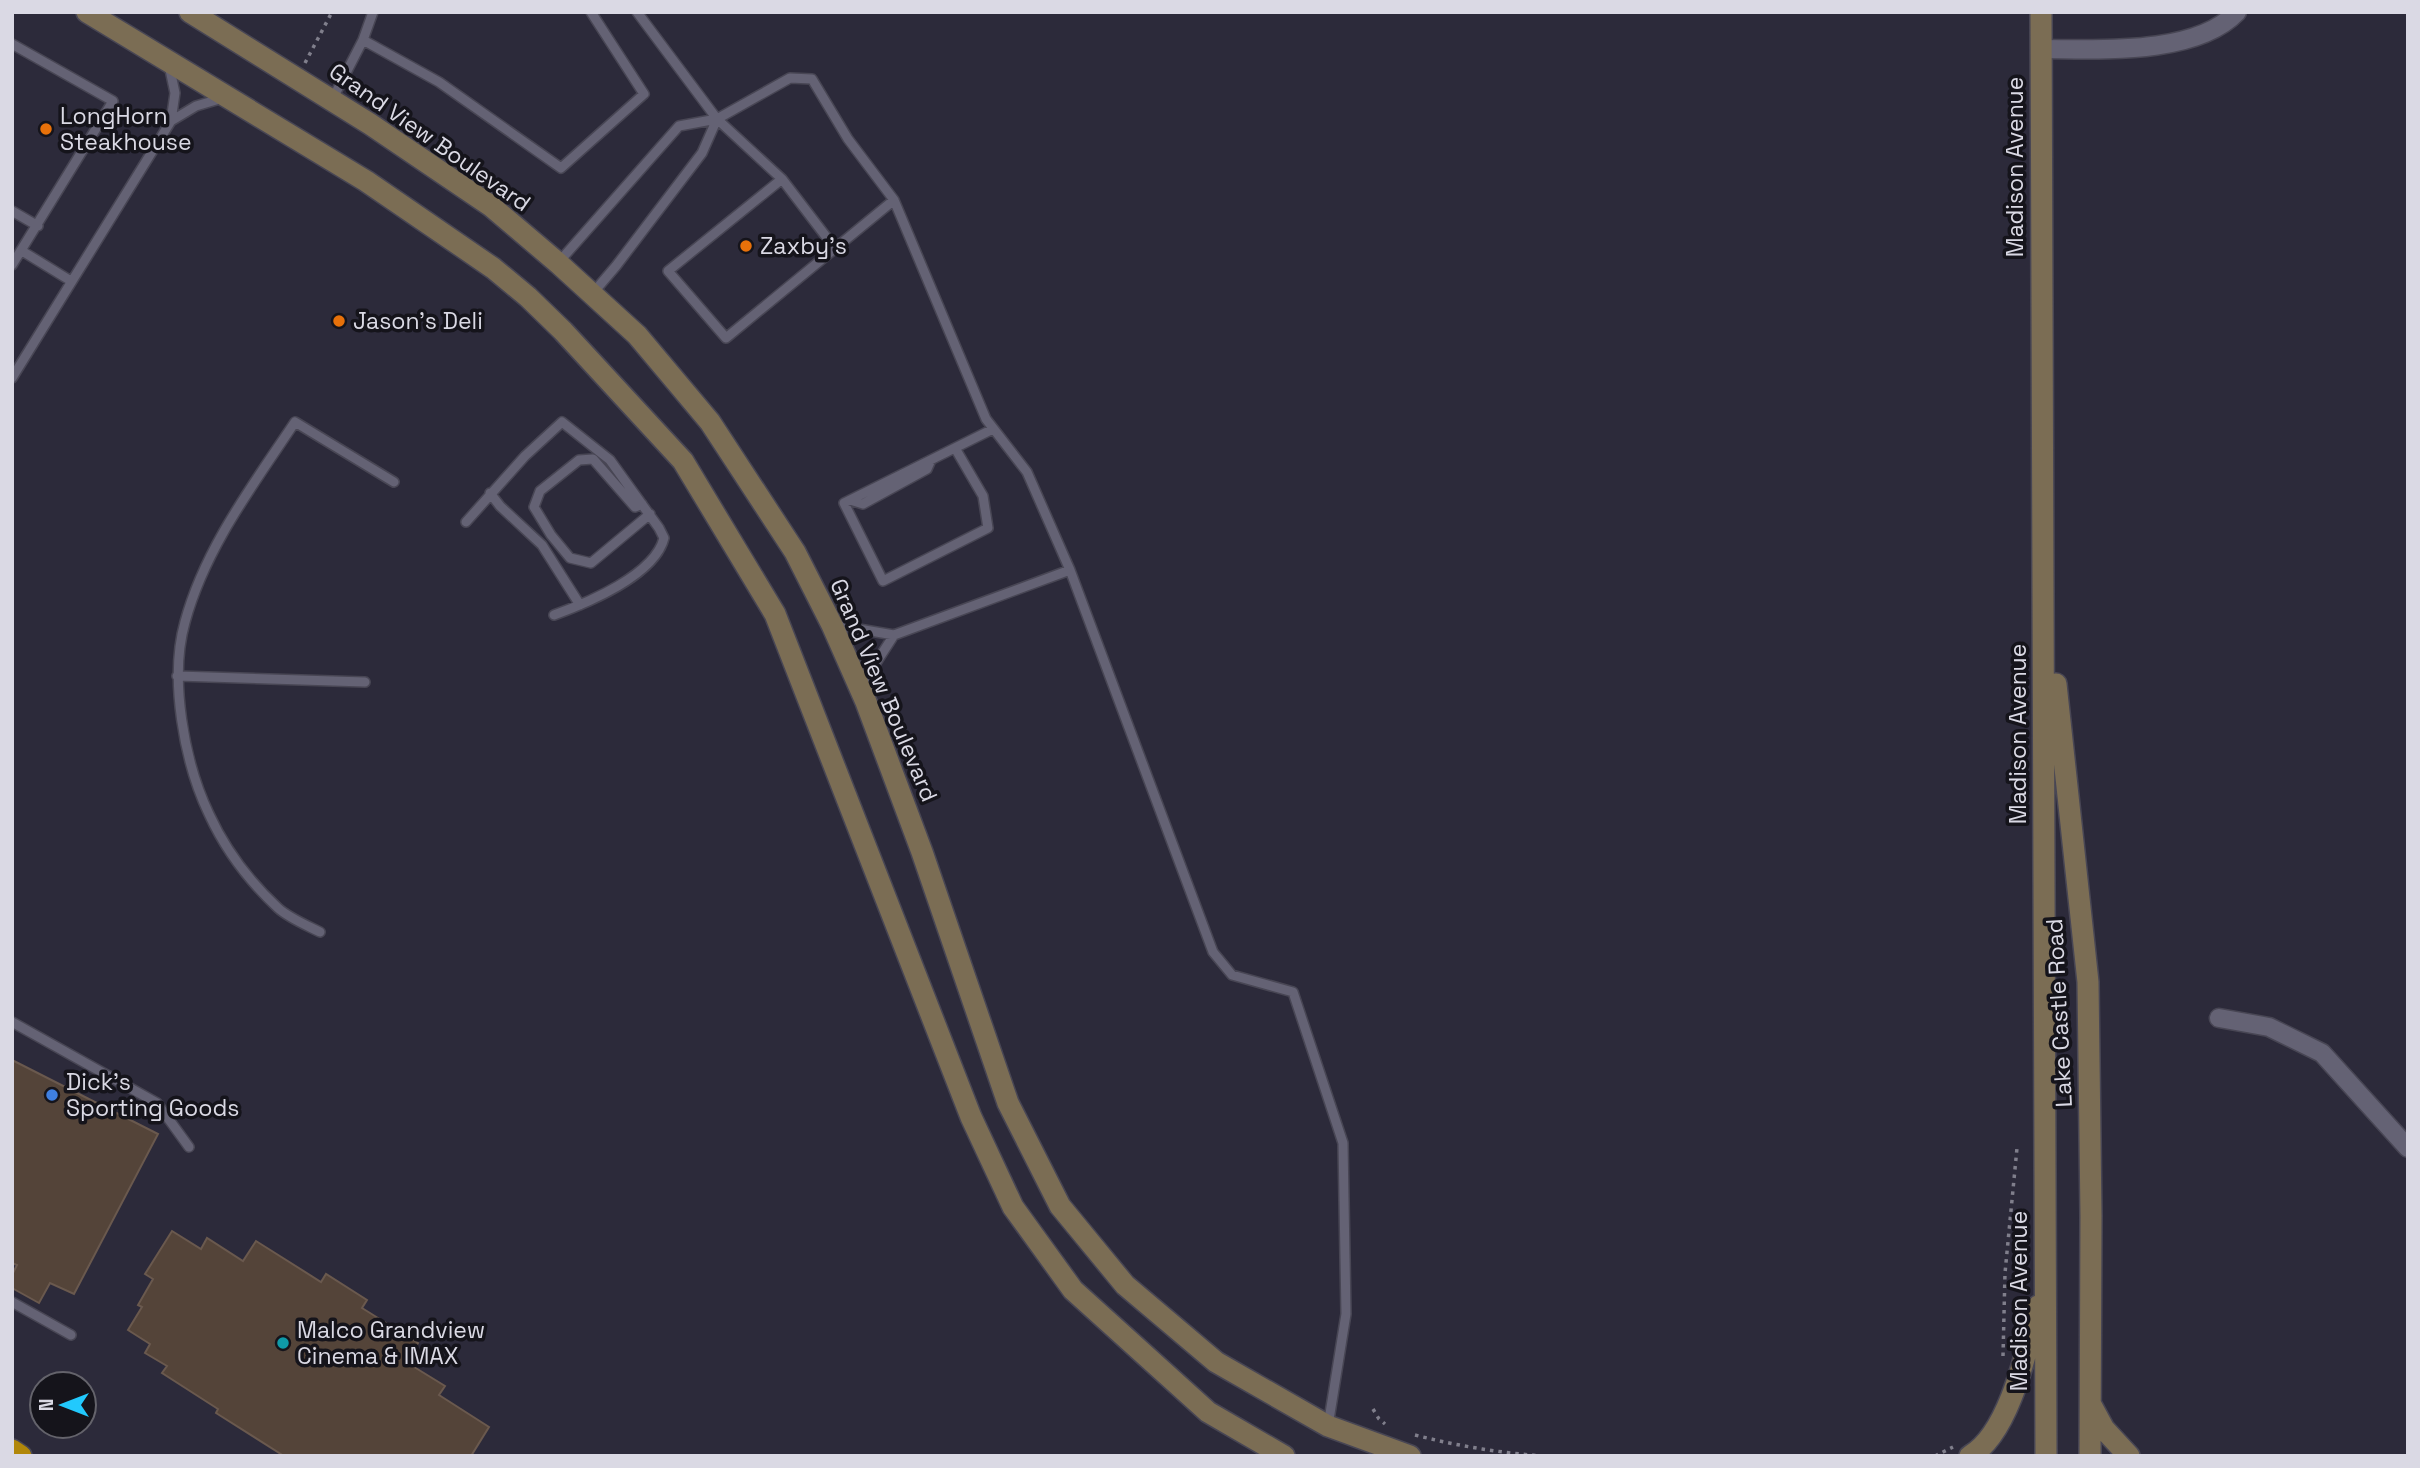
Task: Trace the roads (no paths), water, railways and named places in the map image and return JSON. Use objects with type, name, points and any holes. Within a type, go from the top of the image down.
[{"type":"highway","points":[[12,1450],[21,1456]]},
{"type":"main road","points":[[87,12],[366,181],[493,268],[564,331],[682,461],[775,614],[971,1117],[1013,1207],[1073,1290],[1209,1412],[1284,1456]]},
{"type":"main road","name":"Grand View Boulevard","points":[[190,12],[332,100],[491,206],[637,335],[710,422],[795,552],[832,625],[866,702],[922,852],[1008,1103],[1060,1206],[1125,1285],[1216,1362],[1328,1426],[1410,1456]]},
{"type":"main road","name":"Madison Avenue","points":[[2041,12],[2046,1456]]},
{"type":"main road","name":"Lake Castle Road","points":[[2043,571],[2088,982],[2090,1456]]},
{"type":"main road","points":[[1963,1451],[1979,1451],[1997,1428],[2018,1381],[2046,1277]]},
{"type":"main road","points":[[2090,1404],[2104,1429],[2130,1456]]},
{"type":"street","points":[[2041,49],[2138,48],[2166,44],[2215,28],[2237,12]]},
{"type":"street","points":[[2219,1018],[2269,1027],[2322,1053],[2408,1149]]},
{"type":"lane","points":[[332,100],[363,40],[373,12]]},
{"type":"lane","points":[[363,40],[439,82],[561,168],[644,94],[592,12]]},
{"type":"lane","points":[[637,12],[718,119],[782,179],[834,247]]},
{"type":"lane","points":[[12,44],[113,101],[12,265]]},
{"type":"lane","points":[[12,378],[171,121],[175,93],[169,63]]},
{"type":"lane","points":[[558,263],[679,126],[718,119],[790,78],[812,79],[848,139],[894,200],[986,419],[1027,472],[1070,570],[1213,952],[1232,975],[1293,992],[1343,1143],[1346,1314],[1328,1426]]},
{"type":"lane","points":[[171,121],[196,106],[226,97]]},
{"type":"lane","points":[[592,294],[702,153],[718,119]]},
{"type":"lane","points":[[782,179],[668,271],[726,338],[894,200]]},
{"type":"lane","points":[[12,211],[38,226]]},
{"type":"lane","points":[[22,251],[71,281]]},
{"type":"lane","points":[[320,932],[280,910],[240,868],[209,814],[186,746],[177,676],[184,623],[209,559],[236,511],[295,422],[394,482]]},
{"type":"lane","points":[[466,522],[490,493],[562,422],[610,460],[650,514],[664,538],[661,552],[603,596],[554,615]]},
{"type":"lane","points":[[955,448],[983,496],[988,528],[883,581],[844,503],[993,429]]},
{"type":"lane","points":[[642,504],[635,507],[593,459],[579,460],[540,491],[534,507],[551,535],[570,558],[591,563],[650,514]]},
{"type":"lane","points":[[490,493],[500,506],[542,545],[580,605]]},
{"type":"lane","points":[[832,625],[894,635],[1070,570]]},
{"type":"lane","points":[[866,702],[874,666],[894,635]]},
{"type":"lane","points":[[177,676],[365,682]]},
{"type":"lane","points":[[12,1022],[157,1103],[189,1147]]},
{"type":"lane","points":[[12,1302],[71,1335]]},
{"type":"place","name":"LongHorn Steakhouse","points":[[46,129]]},
{"type":"place","name":"Zaxby's","points":[[746,246]]},
{"type":"place","name":"Jason's Deli","points":[[339,321]]},
{"type":"place","name":"Dick's Sporting Goods","points":[[52,1095]]},
{"type":"place","name":"Malco Grandview Cinema & IMAX","points":[[283,1343]]}]
